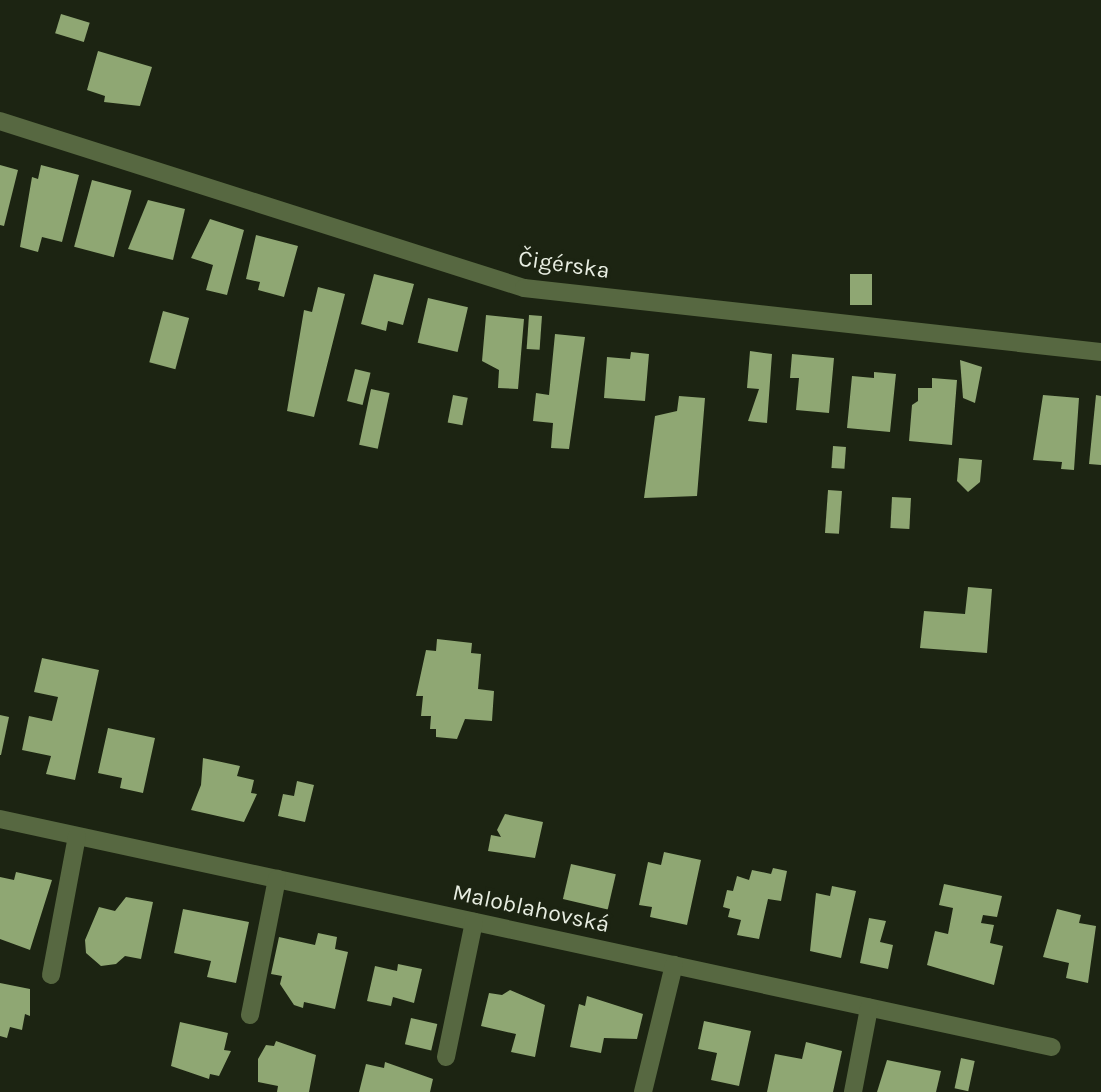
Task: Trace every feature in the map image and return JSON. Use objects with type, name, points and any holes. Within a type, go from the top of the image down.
[{"type":"street","name":"Čigérska","points":[[0,121],[523,288],[1101,352]]},
{"type":"street","name":"Maloblahovská","points":[[0,819],[1052,1047]]},
{"type":"street","points":[[51,975],[77,836]]},
{"type":"street","points":[[250,1015],[277,879]]},
{"type":"street","points":[[446,1057],[474,922]]},
{"type":"street","points":[[643,1092],[674,965]]},
{"type":"street","points":[[853,1092],[869,1007]]},
{"type":"building","points":[[61,14],[90,23],[84,42],[55,33]]},
{"type":"building","points":[[98,51],[152,67],[140,106],[104,102],[105,96],[87,90]]},
{"type":"building","points":[[0,165],[18,170],[4,226],[0,225]]},
{"type":"building","points":[[41,165],[79,175],[62,242],[42,237],[38,252],[20,247],[32,177],[38,179]]},
{"type":"building","points":[[92,180],[132,191],[114,257],[74,247]]},
{"type":"building","points":[[148,200],[185,209],[173,260],[128,249]]},
{"type":"building","points":[[210,219],[244,230],[227,295],[206,290],[213,265],[191,258]]},
{"type":"building","points":[[256,235],[298,246],[284,297],[258,290],[260,282],[246,279]]},
{"type":"building","points":[[374,274],[414,284],[403,325],[388,321],[386,331],[361,324]]},
{"type":"building","points":[[850,274],[872,274],[872,305],[850,305]]},
{"type":"building","points":[[318,287],[345,294],[314,417],[287,411],[304,310],[312,312]]},
{"type":"building","points":[[428,298],[468,307],[458,352],[418,343]]},
{"type":"building","points":[[163,311],[189,318],[175,369],[149,362]]},
{"type":"building","points":[[486,315],[524,319],[518,389],[498,388],[499,370],[482,361]]},
{"type":"building","points":[[529,315],[542,316],[540,350],[527,349]]},
{"type":"building","points":[[555,334],[585,337],[569,449],[551,448],[553,423],[533,421],[536,393],[549,395]]},
{"type":"building","points":[[750,351],[772,354],[767,423],[748,421],[759,389],[747,388]]},
{"type":"building","points":[[631,352],[649,354],[645,401],[604,398],[607,357],[630,359]]},
{"type":"building","points":[[792,354],[834,358],[829,413],[796,410],[799,378],[790,378]]},
{"type":"building","points":[[960,360],[982,367],[975,403],[963,398]]},
{"type":"building","points":[[355,369],[371,373],[363,405],[347,401]]},
{"type":"building","points":[[874,372],[896,374],[890,432],[847,428],[852,376],[874,378]]},
{"type":"building","points":[[932,378],[957,380],[952,445],[909,441],[912,405],[918,401],[918,388],[932,388]]},
{"type":"building","points":[[371,389],[390,393],[378,449],[359,445]]},
{"type":"building","points":[[453,395],[468,398],[462,425],[448,422]]},
{"type":"building","points":[[1043,395],[1079,398],[1074,470],[1061,469],[1062,462],[1033,460]]},
{"type":"building","points":[[1096,395],[1101,396],[1101,465],[1089,464]]},
{"type":"building","points":[[679,396],[705,398],[697,496],[644,498],[655,416],[677,411]]},
{"type":"building","points":[[833,446],[846,447],[844,469],[831,468]]},
{"type":"building","points":[[959,458],[982,460],[980,482],[968,492],[957,481]]},
{"type":"building","points":[[828,490],[842,491],[839,534],[825,533]]},
{"type":"building","points":[[892,497],[911,498],[909,529],[890,528]]},
{"type":"building","points":[[968,587],[992,589],[987,653],[920,648],[924,611],[965,614]]},
{"type":"building","points":[[437,639],[472,643],[471,653],[481,654],[478,689],[494,691],[492,721],[465,719],[457,739],[436,737],[436,729],[430,729],[431,716],[421,716],[423,696],[416,696],[426,650],[436,651]]},
{"type":"building","points":[[42,658],[99,670],[75,780],[46,774],[51,756],[22,750],[29,716],[52,721],[58,697],[34,692]]},
{"type":"building","points":[[0,715],[9,717],[1,755],[0,755]]},
{"type":"building","points":[[108,728],[155,738],[143,793],[120,788],[122,778],[98,773]]},
{"type":"building","points":[[203,758],[240,766],[237,776],[254,780],[251,793],[257,794],[244,822],[191,810],[201,785]]},
{"type":"building","points":[[297,781],[314,785],[305,822],[278,816],[283,794],[294,796]]},
{"type":"building","points":[[505,814],[543,822],[535,858],[488,851],[491,835],[501,837],[497,830]]},
{"type":"building","points":[[664,852],[701,860],[687,925],[650,917],[652,907],[639,905],[648,862],[661,865]]},
{"type":"building","points":[[571,864],[616,874],[608,909],[563,899]]},
{"type":"building","points":[[773,868],[787,871],[781,901],[768,899],[759,939],[737,935],[741,920],[728,917],[730,909],[723,907],[727,890],[733,891],[737,876],[749,880],[752,870],[771,874]]},
{"type":"building","points":[[16,872],[52,880],[30,950],[0,939],[0,877],[14,880]]},
{"type":"building","points":[[944,884],[1002,896],[997,917],[983,915],[981,923],[994,925],[990,943],[1003,946],[994,985],[927,965],[935,931],[948,934],[953,908],[939,905]]},
{"type":"building","points":[[832,886],[856,891],[841,958],[810,951],[816,893],[830,896]]},
{"type":"building","points":[[126,897],[153,902],[141,959],[125,956],[116,964],[101,966],[86,953],[85,940],[99,907],[115,911]]},
{"type":"building","points":[[183,909],[249,922],[236,983],[207,977],[211,961],[174,953]]},
{"type":"building","points":[[1057,909],[1081,915],[1079,923],[1096,926],[1088,983],[1066,978],[1069,963],[1043,957]]},
{"type":"building","points":[[869,918],[886,921],[880,942],[893,945],[888,969],[860,963]]},
{"type":"building","points":[[318,933],[337,937],[335,949],[348,952],[335,1009],[304,1002],[303,1008],[294,1005],[280,984],[282,976],[271,974],[279,937],[315,945]]},
{"type":"building","points":[[398,964],[422,969],[414,1003],[393,997],[391,1006],[367,1001],[375,966],[397,971]]},
{"type":"building","points":[[0,983],[30,989],[30,1016],[25,1014],[22,1030],[10,1027],[7,1038],[0,1036]]},
{"type":"building","points":[[510,990],[545,1005],[535,1057],[511,1052],[516,1034],[481,1026],[489,993],[502,995]]},
{"type":"building","points":[[587,996],[643,1014],[637,1039],[604,1038],[601,1053],[570,1047],[579,1004],[585,1006]]},
{"type":"building","points":[[411,1018],[437,1024],[431,1050],[405,1044]]},
{"type":"building","points":[[704,1021],[751,1031],[739,1086],[711,1080],[717,1053],[698,1049]]},
{"type":"building","points":[[180,1022],[228,1033],[224,1050],[231,1051],[219,1076],[210,1074],[209,1079],[171,1066]]},
{"type":"building","points":[[276,1041],[316,1055],[309,1092],[277,1092],[278,1086],[258,1082],[258,1059],[266,1045],[274,1046]]},
{"type":"building","points":[[806,1042],[842,1051],[833,1092],[767,1092],[775,1054],[802,1059]]},
{"type":"building","points":[[961,1058],[975,1061],[968,1091],[955,1088]]},
{"type":"building","points":[[887,1060],[941,1071],[936,1092],[877,1092]]},
{"type":"building","points":[[385,1062],[433,1079],[430,1092],[359,1092],[366,1064],[384,1068]]}]
